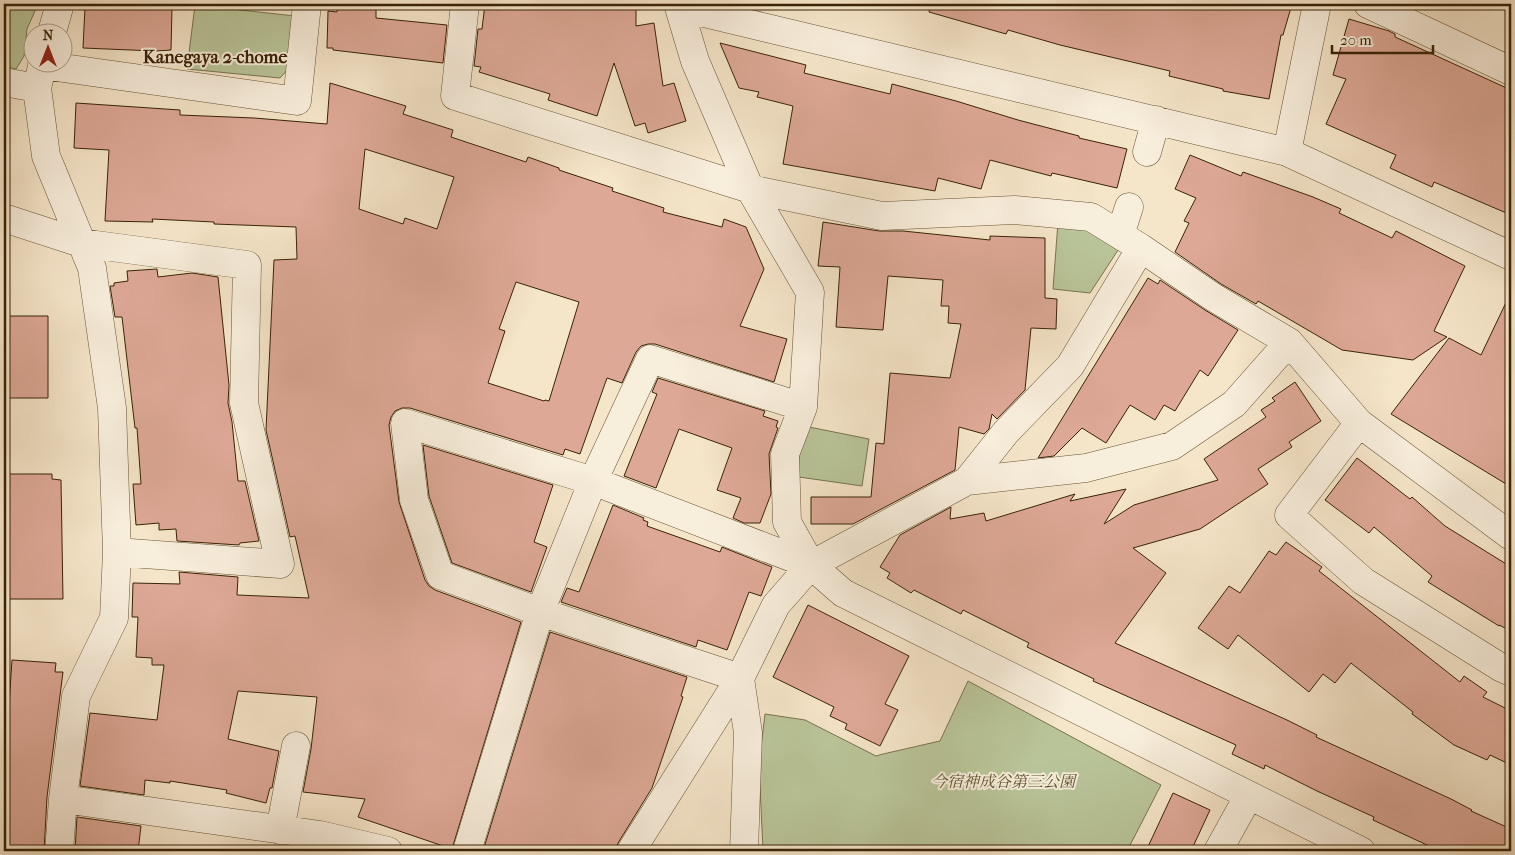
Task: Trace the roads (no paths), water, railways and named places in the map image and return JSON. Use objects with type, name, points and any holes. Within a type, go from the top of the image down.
[{"type":"street","points":[[55,22],[60,4]]},
{"type":"street","points":[[4,82],[41,72],[297,101],[307,4]]},
{"type":"street","points":[[465,4],[455,96],[750,189],[882,216],[1014,210],[1091,217],[1213,297],[1289,342],[1359,423],[1511,536]]},
{"type":"street","points":[[1287,152],[1317,4]]},
{"type":"street","points":[[1368,4],[1511,71]]},
{"type":"street","points":[[678,5],[695,61],[750,189],[810,292],[803,407],[785,454],[788,522],[810,565]]},
{"type":"street","points":[[678,5],[1287,152],[1511,256]]},
{"type":"street","points":[[41,72],[46,156],[92,268],[112,408],[118,552],[114,618],[76,696],[63,799],[59,851]]},
{"type":"street","points":[[1147,152],[1156,120]]},
{"type":"street","points":[[967,481],[1006,432],[1070,366],[1131,242],[1129,206]]},
{"type":"street","points":[[4,218],[81,243],[247,265],[244,403],[280,564],[118,552]]},
{"type":"street","points":[[631,851],[740,678],[776,605],[810,565],[967,481],[1086,468],[1172,446],[1234,404],[1289,342]]},
{"type":"street","points":[[467,851],[540,612],[594,481],[650,359],[803,407]]},
{"type":"street","points":[[740,678],[540,612],[440,575],[414,500],[404,423],[594,481],[810,565],[843,593],[1361,851]]},
{"type":"street","points":[[1359,423],[1289,515],[1364,581],[1511,672]]},
{"type":"street","points":[[740,678],[748,733],[744,851]]},
{"type":"street","points":[[280,830],[296,746]]},
{"type":"street","points":[[1218,851],[1249,795]]},
{"type":"street","points":[[63,799],[280,830],[318,843],[388,851]]},
{"type":"district","name":"Kanegaya 2-chome","points":[[215,57]]},
{"type":"park label","name":"今宿神成谷第三公園","points":[[1003,781]]}]
